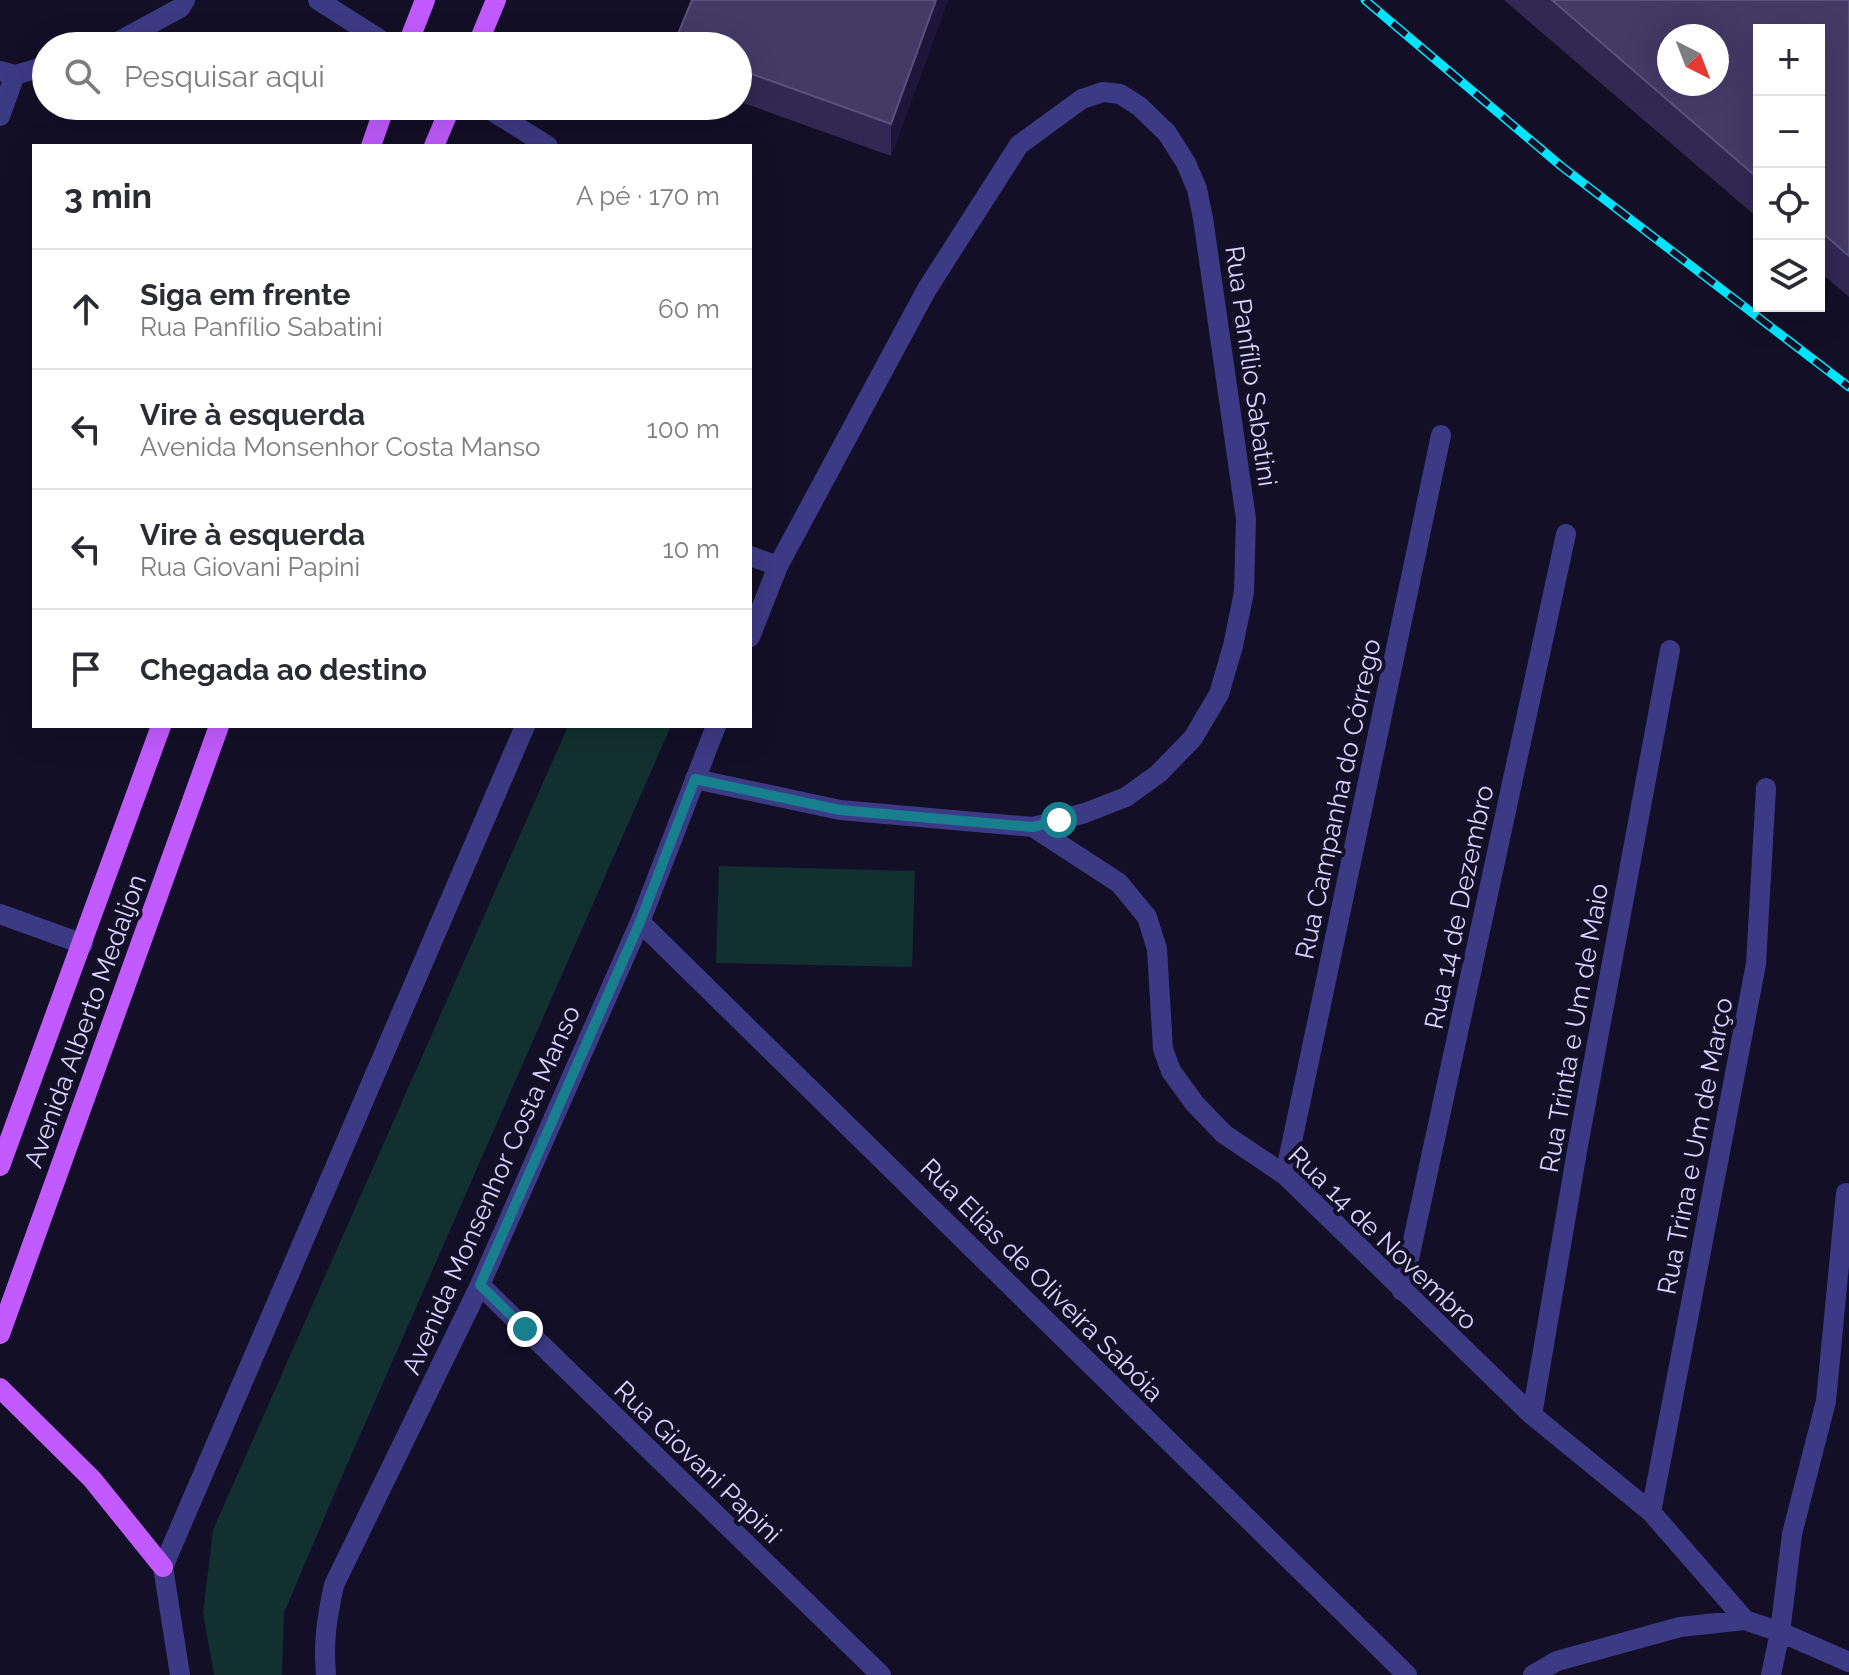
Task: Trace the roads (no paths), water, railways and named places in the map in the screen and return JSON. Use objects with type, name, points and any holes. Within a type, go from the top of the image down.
[{"type":"main road","points":[[412,32],[425,0]]},
{"type":"main road","points":[[483,32],[496,0]]},
{"type":"main road","points":[[372,144],[380,120]]},
{"type":"main road","points":[[435,144],[445,120]]},
{"type":"main road","name":"Avenida Alberto Medaljon","points":[[0,1166],[160,728]]},
{"type":"main road","name":"Avenida Alberto Medaljon","points":[[0,1334],[218,728]]},
{"type":"main road","points":[[0,1388],[92,1479],[163,1567]]},
{"type":"street","points":[[136,32],[180,8],[185,0]]},
{"type":"street","points":[[318,0],[368,32]]},
{"type":"street","points":[[0,116],[7,73],[32,69]]},
{"type":"street","name":"Rua Panfílio Sabatini","points":[[695,779],[840,810],[1033,827],[1085,813],[1126,797],[1158,774],[1193,738],[1219,694],[1233,646],[1244,592],[1246,519],[1197,189],[1186,163],[1167,133],[1139,106],[1120,94],[1103,92],[1082,99],[1019,145],[927,289],[778,566]]},
{"type":"street","points":[[506,120],[545,144]]},
{"type":"street","name":"Rua Campanha do Córrego","points":[[1285,1175],[1441,435]]},
{"type":"street","name":"Rua 14 de Dezembro","points":[[1402,1291],[1566,534]]},
{"type":"street","points":[[752,557],[778,566],[752,632]]},
{"type":"street","name":"Rua Trinta e Um de Maio","points":[[1532,1415],[1580,1135],[1670,650]]},
{"type":"street","points":[[180,1675],[163,1567],[524,728]]},
{"type":"street","name":"Avenida Monsenhor Costa Manso","points":[[326,1675],[326,1622],[334,1585],[480,1285],[640,922],[715,728]]},
{"type":"street","name":"Rua Trina e Um de Março","points":[[1651,1512],[1756,964],[1766,788]]},
{"type":"street","name":"Rua 14 de Novembro","points":[[1033,827],[1119,883],[1147,917],[1157,949],[1163,1049],[1171,1071],[1195,1104],[1224,1134],[1285,1175],[1532,1415],[1651,1512],[1745,1620]]},
{"type":"street","points":[[0,914],[83,944]]},
{"type":"street","name":"Rua Elias de Oliveira Sabóia","points":[[640,922],[1407,1675]]},
{"type":"street","points":[[1771,1675],[1780,1632],[1792,1534],[1826,1401],[1846,1193]]},
{"type":"street","name":"Rua Giovani Papini","points":[[480,1285],[881,1675]]},
{"type":"street","points":[[1533,1675],[1557,1661],[1680,1627],[1745,1620],[1849,1662]]},
{"type":"railway","points":[[1365,0],[1561,166],[1849,387]]}]
